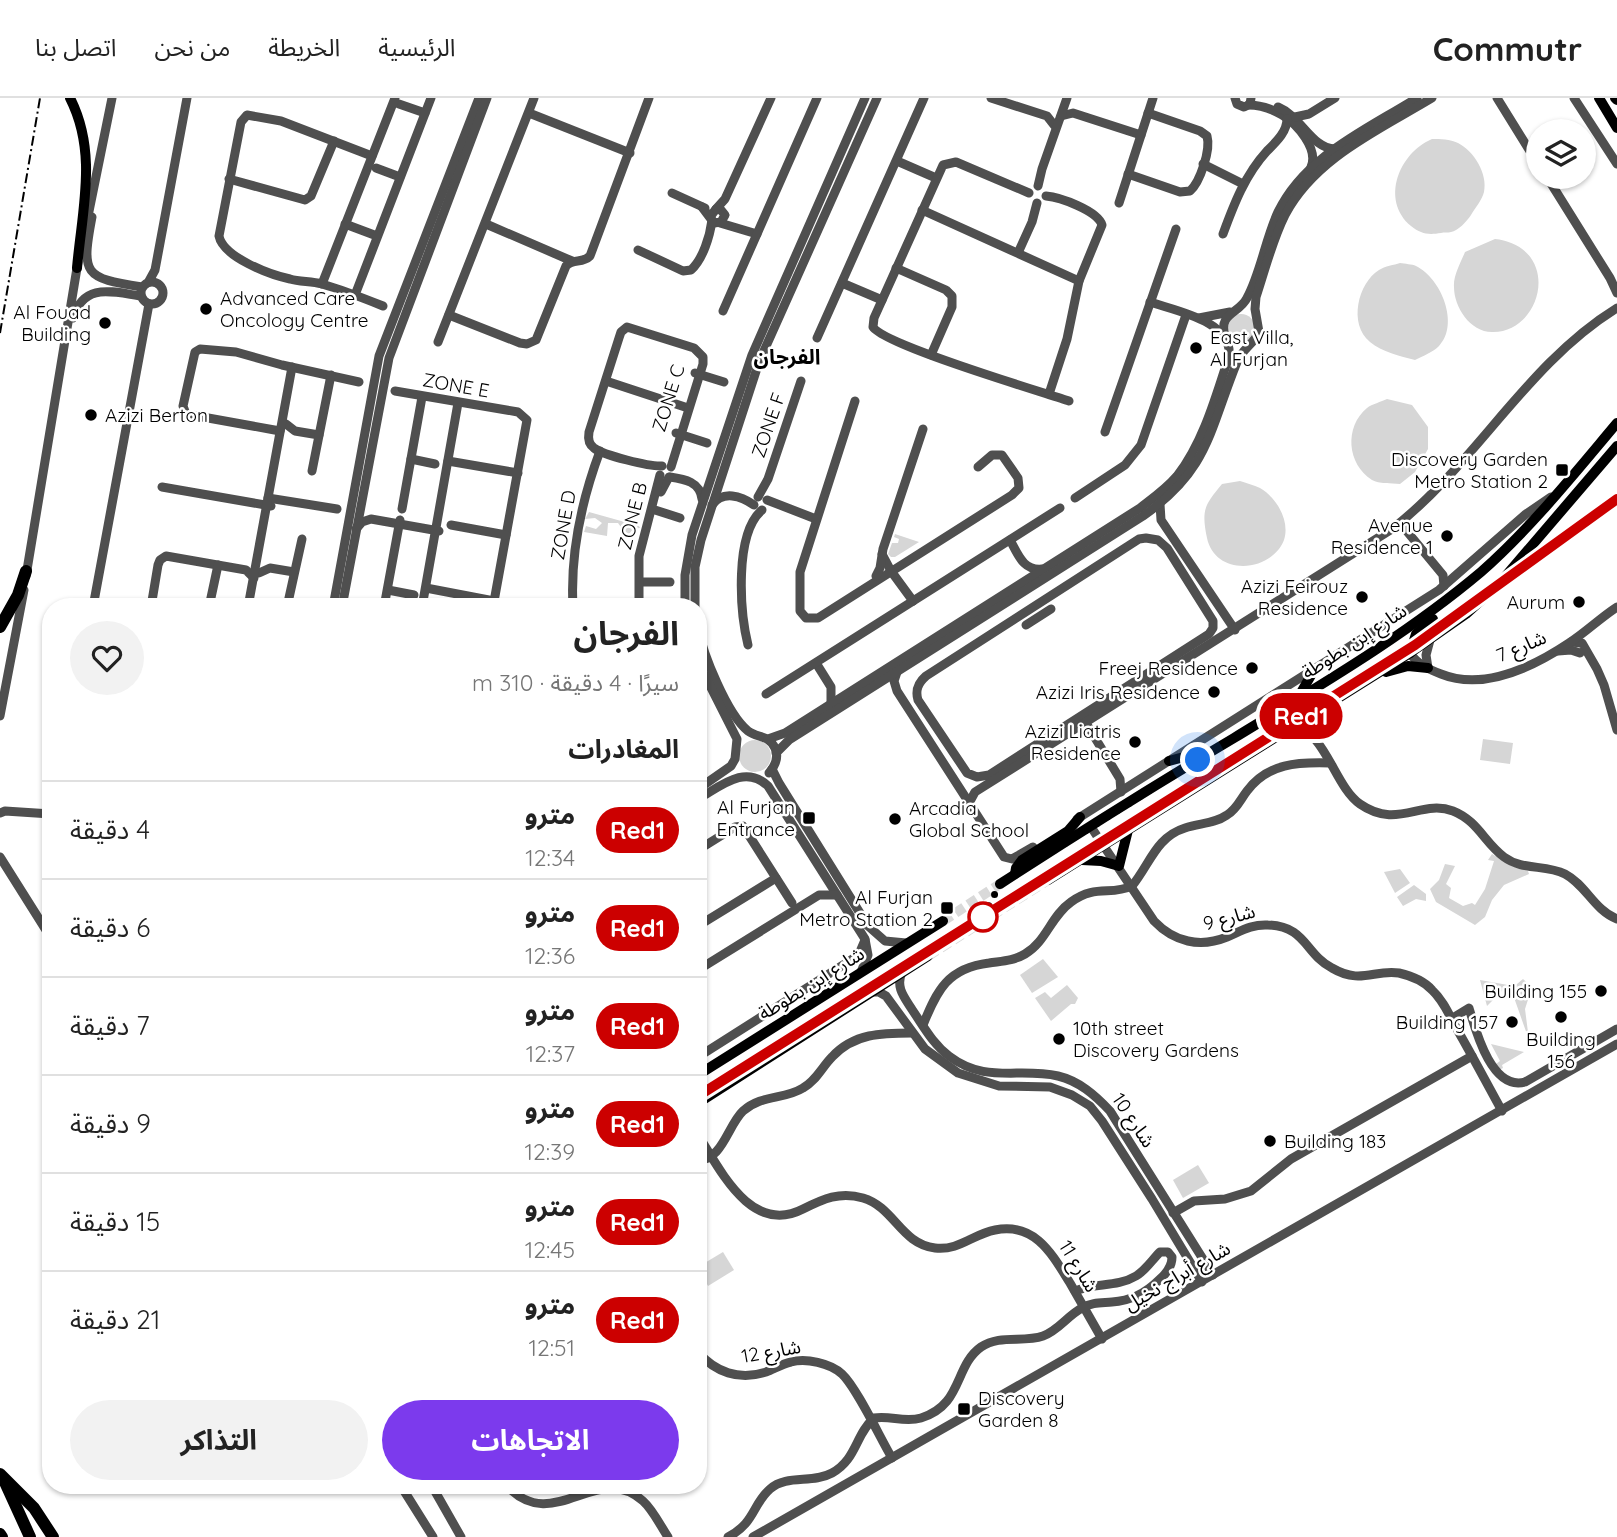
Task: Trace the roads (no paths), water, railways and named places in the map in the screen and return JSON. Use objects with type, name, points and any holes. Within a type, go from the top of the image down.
[{"type":"highway","points":[[0,627],[18,595],[26,571]]},
{"type":"highway","points":[[0,1472],[30,1537]]},
{"type":"highway","points":[[0,1472],[34,1508],[53,1537]]},
{"type":"main road","points":[[70,98],[84,134],[88,165],[77,268]]},
{"type":"main road","points":[[1599,98],[1617,128]]},
{"type":"main road","name":"شارع إبن بطوطة","points":[[1000,884],[1394,638],[1482,570],[1557,494],[1617,423]]},
{"type":"main road","name":"شارع إبن بطوطة","points":[[1048,880],[1410,653],[1466,614],[1498,585],[1615,447]]},
{"type":"main road","points":[[1410,653],[1413,639],[1419,630],[1458,598],[1482,570]]},
{"type":"main road","points":[[1367,679],[1399,667],[1428,668]]},
{"type":"main road","points":[[1294,701],[1314,670]]},
{"type":"main road","points":[[1169,761],[1216,748]]},
{"type":"main road","points":[[1015,874],[1022,859],[1068,831],[1080,817]]},
{"type":"main road","points":[[1079,861],[1101,860],[1119,866],[1128,830]]},
{"type":"main road","name":"شارع إبن بطوطة","points":[[707,1069],[943,920]]},
{"type":"main road","name":"شارع إبن بطوطة","points":[[707,1097],[928,956]]},
{"type":"street","points":[[0,716],[77,268],[112,98]]},
{"type":"street","points":[[107,117],[108,129],[86,261],[95,275],[105,281],[147,287],[162,289],[162,297],[156,303],[149,304],[143,300],[147,287],[155,270],[187,98]]},
{"type":"street","points":[[355,295],[431,98]]},
{"type":"street","points":[[340,598],[379,356],[479,98]]},
{"type":"street","points":[[340,598],[390,352],[487,98]]},
{"type":"street","points":[[438,342],[534,98]]},
{"type":"street","points":[[486,224],[572,261],[584,261],[590,256],[649,98]]},
{"type":"street","points":[[638,250],[683,271],[688,271],[696,264],[771,98]]},
{"type":"street","points":[[723,311],[817,98]]},
{"type":"street","points":[[695,598],[697,554],[706,508],[752,355],[865,98]]},
{"type":"street","points":[[666,471],[699,479],[718,468],[759,362],[877,98]]},
{"type":"street","points":[[817,338],[924,98]]},
{"type":"street","points":[[991,98],[1022,103],[1047,116],[1073,113],[1141,135]]},
{"type":"street","points":[[1119,203],[1153,98]]},
{"type":"street","points":[[1292,118],[1309,114],[1335,98]]},
{"type":"street","points":[[908,943],[885,941],[867,926],[777,780],[772,769],[776,753],[789,740],[1021,590],[1044,568],[1140,508],[1177,476],[1203,428],[1229,356],[1224,320],[1243,304],[1249,294],[1279,211],[1293,188],[1311,167],[1335,149],[1417,98]]},
{"type":"street","points":[[707,659],[743,726],[757,736],[768,739],[785,733],[1160,504],[1185,480],[1199,459],[1238,359],[1259,332],[1256,297],[1280,227],[1303,188],[1336,158],[1432,98]]},
{"type":"street","points":[[1497,98],[1526,145]]},
{"type":"street","points":[[1574,98],[1617,164]]},
{"type":"street","points":[[1065,99],[1073,113]]},
{"type":"street","points":[[1038,187],[1053,130],[1065,99]]},
{"type":"street","points":[[1234,99],[1241,106],[1251,100],[1292,118],[1314,154],[1311,167]]},
{"type":"street","points":[[320,284],[395,100],[425,113]]},
{"type":"street","points":[[529,113],[630,153]]},
{"type":"street","points":[[1128,174],[1187,192],[1195,187],[1203,164],[1209,144],[1205,134],[1148,113]]},
{"type":"street","points":[[1303,132],[1309,114]]},
{"type":"street","points":[[370,156],[281,121],[247,115],[241,122],[219,232],[221,244],[241,259],[271,274],[320,284],[383,306]]},
{"type":"street","points":[[1047,116],[1053,130]]},
{"type":"street","points":[[1223,234],[1244,184],[1286,130],[1292,118]]},
{"type":"street","points":[[1274,144],[1289,133],[1303,132],[1321,146],[1335,149]]},
{"type":"street","points":[[229,179],[305,200],[311,196],[334,141]]},
{"type":"street","points":[[320,284],[370,156]]},
{"type":"street","points":[[897,161],[936,178]]},
{"type":"street","points":[[1049,394],[1067,339],[1079,281],[1102,228],[1102,222],[1097,216],[1055,197],[1046,197],[1037,203],[1032,201],[1029,193],[953,162],[943,165],[873,321],[876,332],[931,355],[1069,401]]},
{"type":"street","points":[[1203,164],[1244,184]]},
{"type":"street","points":[[376,168],[400,177]]},
{"type":"street","points":[[1029,193],[1034,187],[1038,187],[1044,190],[1046,197]]},
{"type":"street","points":[[1104,707],[1233,631],[1400,523],[1448,477],[1497,418],[1544,368],[1603,316],[1617,299],[1614,282],[1554,189]]},
{"type":"street","points":[[672,193],[735,226],[757,234]]},
{"type":"street","points":[[1018,253],[1037,203]]},
{"type":"street","points":[[922,210],[1079,281]]},
{"type":"street","points":[[345,224],[377,236]]},
{"type":"street","points":[[1105,432],[1176,229]]},
{"type":"street","points":[[449,315],[520,343],[530,344],[538,338],[566,266],[572,261]]},
{"type":"street","points":[[896,268],[946,290],[952,296],[953,307],[931,355]]},
{"type":"street","points":[[842,283],[882,300]]},
{"type":"street","points":[[64,349],[69,341],[76,309],[86,297],[102,291],[147,287]]},
{"type":"street","points":[[1150,302],[1198,318],[1238,346],[1249,344]]},
{"type":"street","points":[[95,598],[149,304]]},
{"type":"street","points":[[1198,318],[1243,309],[1251,312],[1259,321]]},
{"type":"street","points":[[1075,498],[1125,465],[1141,445],[1186,315]]},
{"type":"street","name":"ZONE C","points":[[606,381],[618,344],[628,331],[642,332],[691,348],[698,360],[697,374],[666,471]]},
{"type":"street","points":[[319,435],[186,414],[183,406],[193,356],[200,349],[236,352],[359,382]]},
{"type":"street","points":[[252,598],[294,368]]},
{"type":"street","points":[[697,374],[724,382]]},
{"type":"street","points":[[312,471],[331,375]]},
{"type":"street","points":[[686,407],[606,381],[589,432],[591,445],[600,451],[666,471],[690,482],[697,486],[706,508]]},
{"type":"street","name":"ZONE F","points":[[760,504],[801,381]]},
{"type":"street","name":"ZONE E","points":[[395,391],[511,412],[523,420],[526,433],[518,473]]},
{"type":"street","points":[[386,598],[422,397]]},
{"type":"street","points":[[801,609],[809,614],[817,613],[876,576],[890,569],[901,565],[1016,491],[1019,480],[1004,457],[995,454],[982,464],[995,458],[1004,461],[1014,478],[1012,489],[890,569],[815,619],[804,617],[801,609],[799,596],[800,572],[855,401]]},
{"type":"street","points":[[426,598],[461,404]]},
{"type":"street","points":[[876,576],[880,568],[881,552],[922,429]]},
{"type":"street","points":[[678,434],[707,443]]},
{"type":"street","name":"ZONE D","points":[[573,598],[572,569],[578,519],[600,451]]},
{"type":"street","points":[[411,459],[435,464]]},
{"type":"street","points":[[450,461],[518,473],[494,598]]},
{"type":"street","points":[[718,468],[728,489],[760,504]]},
{"type":"street","name":"ZONE B","points":[[642,598],[646,545],[666,471]]},
{"type":"street","name":"ZONE B","points":[[641,598],[639,556],[666,471]]},
{"type":"street","points":[[162,487],[337,509]]},
{"type":"street","points":[[897,672],[894,681],[897,691],[1004,857],[1009,860],[1121,792],[1444,586],[1526,514],[1557,494]]},
{"type":"street","points":[[685,598],[688,549],[706,508],[716,500],[727,495],[815,521]]},
{"type":"street","points":[[361,500],[369,513],[441,528],[506,535]]},
{"type":"street","points":[[748,645],[740,586],[745,551],[760,504]]},
{"type":"street","points":[[1160,504],[1161,520],[1233,631]]},
{"type":"street","points":[[766,694],[1060,508]]},
{"type":"street","points":[[655,510],[680,518]]},
{"type":"street","points":[[1143,516],[1158,523],[1233,631]]},
{"type":"street","points":[[356,530],[359,524],[368,519],[401,518]]},
{"type":"street","points":[[1400,523],[1443,575],[1444,586]]},
{"type":"street","points":[[962,793],[975,792],[1090,718],[1206,637],[1213,628],[1213,621],[1167,548],[1153,538],[1139,539],[1041,603],[1026,620]]},
{"type":"street","points":[[290,598],[302,539]]},
{"type":"street","points":[[1008,541],[1025,565],[1036,570],[1044,568]]},
{"type":"street","points":[[1008,541],[1021,568],[1021,590],[1026,620]]},
{"type":"street","points":[[881,552],[890,569],[914,600]]},
{"type":"street","points":[[152,598],[158,565],[163,557],[246,570],[270,568],[294,572]]},
{"type":"street","points":[[211,598],[218,565]]},
{"type":"street","points":[[901,565],[902,576],[914,600]]},
{"type":"street","points":[[1443,575],[1454,577]]},
{"type":"street","points":[[643,582],[670,582]]},
{"type":"street","points":[[428,589],[467,598]]},
{"type":"street","points":[[388,590],[414,595]]},
{"type":"street","points":[[1021,590],[1053,610],[1026,620],[926,676],[918,687],[918,700],[965,771],[977,777],[989,775],[1090,718]]},
{"type":"street","name":"شارع 7","points":[[1410,653],[1418,663],[1457,679],[1484,679],[1516,670],[1556,651],[1575,640],[1617,607]]},
{"type":"street","points":[[1583,651],[1585,637],[1591,627]]},
{"type":"street","points":[[1428,668],[1426,655],[1430,639]]},
{"type":"street","points":[[1575,640],[1581,643],[1583,651],[1599,674],[1607,692],[1617,730]]},
{"type":"street","points":[[1556,651],[1583,651]]},
{"type":"street","points":[[818,661],[835,684],[850,692]]},
{"type":"street","points":[[818,661],[831,687],[831,704]]},
{"type":"street","points":[[707,682],[735,732],[735,759],[738,768],[746,775],[758,778],[771,789],[865,939],[868,955],[861,973]]},
{"type":"street","points":[[1313,713],[1309,724],[1310,732],[1353,798],[1369,809],[1399,816],[1434,808],[1453,811],[1472,822],[1506,858],[1525,867],[1555,870],[1565,874],[1576,881],[1598,908],[1617,919]]},
{"type":"street","points":[[1090,718],[1119,779],[1121,792]]},
{"type":"street","points":[[1292,726],[1310,732]]},
{"type":"street","points":[[737,747],[745,738],[757,736]]},
{"type":"street","points":[[768,739],[776,753]]},
{"type":"street","points":[[707,783],[725,772],[735,759]]},
{"type":"street","points":[[923,1019],[941,987],[957,973],[973,966],[1004,962],[1025,954],[1041,940],[1061,911],[1084,894],[1132,886],[1160,843],[1177,831],[1217,821],[1226,816],[1238,805],[1254,782],[1265,773],[1291,763],[1330,763]]},
{"type":"street","points":[[758,778],[772,769]]},
{"type":"street","points":[[707,794],[731,779],[746,775]]},
{"type":"street","points":[[1119,779],[1131,785]]},
{"type":"street","points":[[969,803],[975,792]]},
{"type":"street","points":[[2,811],[42,814]]},
{"type":"street","name":"شارع 9","points":[[1094,826],[1154,921],[1177,938],[1203,943],[1252,926],[1287,928],[1302,937],[1324,963],[1342,973],[1364,977],[1397,973],[1416,979],[1435,992],[1502,1111]]},
{"type":"street","points":[[707,844],[735,827],[746,829],[792,904]]},
{"type":"street","points":[[0,857],[42,924]]},
{"type":"street","points":[[707,920],[776,878]]},
{"type":"street","points":[[707,964],[819,895],[837,895]]},
{"type":"street","points":[[707,1051],[854,958],[862,949],[865,939]]},
{"type":"street","name":"شارع 10","points":[[902,972],[899,988],[943,1051],[962,1064],[986,1073],[1041,1073],[1059,1076],[1087,1089],[1110,1111],[1213,1275]]},
{"type":"street","name":"شارع 10","points":[[870,992],[879,992],[886,996],[933,1057],[958,1073],[999,1086],[1050,1087],[1081,1100],[1102,1121],[1202,1282]]},
{"type":"street","points":[[1451,1019],[1469,1008],[1492,1065],[1504,1080],[1515,1083],[1525,1082],[1617,1030]]},
{"type":"street","points":[[707,1158],[712,1157],[744,1110],[757,1102],[805,1087],[842,1047],[878,1033],[912,1033]]},
{"type":"street","name":"شارع أبراج نخيل","points":[[753,1537],[1617,1044]]},
{"type":"street","points":[[933,1057],[943,1051]]},
{"type":"street","points":[[1163,1218],[1174,1227],[1177,1225],[1175,1217],[1194,1201],[1225,1199],[1251,1191],[1291,1159],[1472,1056]]},
{"type":"street","name":"شارع 11","points":[[707,1149],[743,1200],[768,1213],[796,1213],[830,1196],[853,1195],[882,1207],[906,1234],[929,1247],[956,1247],[997,1229],[1025,1232],[1042,1241],[1050,1250],[1102,1339]]},
{"type":"street","points":[[727,1537],[750,1519],[767,1492],[774,1486],[789,1480],[820,1478],[840,1468],[855,1452],[871,1421],[878,1417],[912,1420],[936,1411],[954,1393],[969,1360],[982,1346],[1005,1339],[1046,1335],[1092,1302],[1112,1302],[1140,1294],[1163,1277],[1172,1261],[1170,1254],[1160,1252],[1144,1270],[1127,1280],[1107,1285],[1090,1285],[1074,1292]]},
{"type":"street","name":"شارع 12","points":[[707,1360],[717,1369],[737,1376],[758,1375],[791,1362],[808,1361],[825,1365],[845,1378],[891,1458]]},
{"type":"street","points":[[406,1494],[433,1537]]},
{"type":"street","points":[[437,1494],[461,1537]]},
{"type":"street","points":[[517,1494],[524,1499],[543,1504],[562,1502],[581,1494]]},
{"type":"street","points":[[631,1494],[643,1500],[668,1537]]},
{"type":"tunnel","points":[[928,956],[1048,880]]},
{"type":"tunnel","points":[[943,921],[1000,884]]},
{"type":"railway","points":[[0,333],[40,98]]},
{"type":"railway","points":[[707,1089],[1415,645],[1617,499]]},
{"type":"metro line","name":"Red1","points":[[707,1090],[1415,645],[1617,499]]},
{"type":"place","name":"Advanced Care Oncology Centre","points":[[206,309]]},
{"type":"place","name":"Al Fouad Building","points":[[105,323]]},
{"type":"place","name":"East Villa, Al Furjan","points":[[1196,348]]},
{"type":"place","name":"Azizi Berton","points":[[91,415]]},
{"type":"place","name":"Discovery Garden Metro Station 2","points":[[1562,470]]},
{"type":"place","name":"Avenue Residence 1","points":[[1447,536]]},
{"type":"place","name":"Azizi Feirouz Residence","points":[[1362,597]]},
{"type":"place","name":"Aurum","points":[[1579,602]]},
{"type":"place","name":"Freej Residence","points":[[1252,668]]},
{"type":"place","name":"Azizi Iris Residence","points":[[1214,692]]},
{"type":"place","name":"Azizi Liatris Residence","points":[[1135,742]]},
{"type":"place","name":"Al Furjan Entrance","points":[[809,818]]},
{"type":"place","name":"Arcadia Global School","points":[[895,819]]},
{"type":"place","name":"Al Furjan Metro Station 2","points":[[947,908]]},
{"type":"place","name":"Building 155","points":[[1601,991]]},
{"type":"place","name":"Building 156","points":[[1561,1017]]},
{"type":"place","name":"Building 157","points":[[1512,1022]]},
{"type":"place","name":"10th street Discovery Gardens","points":[[1059,1039]]},
{"type":"place","name":"Building 183","points":[[1270,1141]]},
{"type":"place","name":"Discovery Garden 8","points":[[964,1409]]},
{"type":"district","name":"الفرجان","points":[[787,357]]}]
